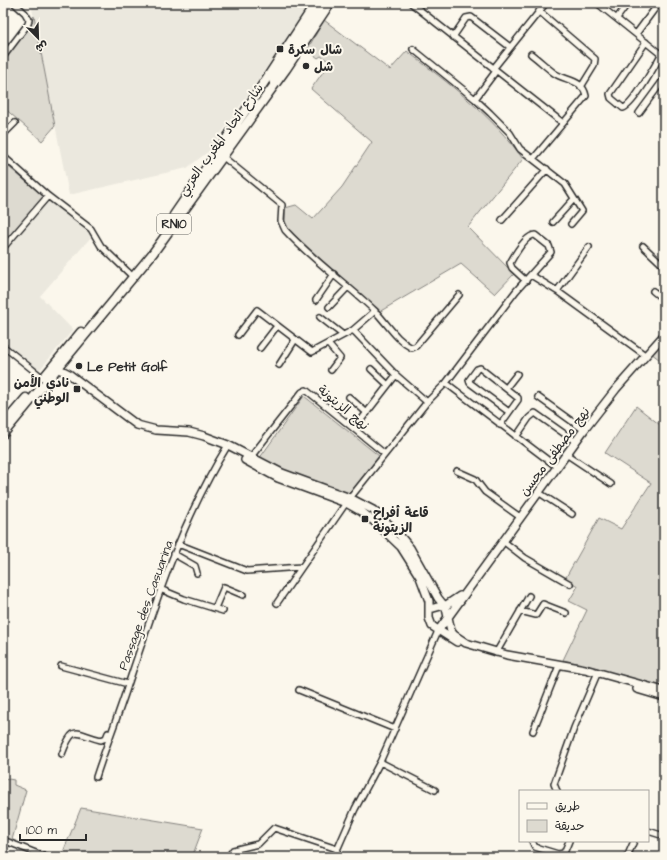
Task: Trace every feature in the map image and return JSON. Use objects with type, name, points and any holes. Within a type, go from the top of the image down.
[{"type":"main road","name":"شارع اتحاد المغرب العربي","points":[[61,361],[158,238],[246,110],[316,3]]},
{"type":"main road","points":[[251,115],[323,3]]},
{"type":"main road","name":"شارع اتحاد المغرب العربي","points":[[3,434],[55,368],[134,278],[251,115],[286,69],[330,3]]},
{"type":"main road","name":"نهج مصطفى محسن","points":[[438,631],[584,430],[645,355],[664,336]]},
{"type":"main road","points":[[61,361],[69,374]]},
{"type":"main road","name":"شارع اتحاد المغرب العربي","points":[[3,425],[43,378],[55,368]]},
{"type":"main road","points":[[55,368],[69,374],[137,425],[156,430],[196,434],[226,446],[278,478],[348,500],[373,510],[406,542],[448,612],[451,631],[457,638],[466,643],[496,653],[664,691]]},
{"type":"main road","points":[[348,500],[401,547],[420,577],[427,593],[431,623],[438,631],[464,646],[486,653],[522,662],[597,675],[664,697]]},
{"type":"main road","name":"نهج مصطفى محسن","points":[[430,609],[456,600],[470,585]]},
{"type":"street","points":[[3,57],[29,20],[25,13],[14,3]]},
{"type":"street","points":[[411,3],[563,123]]},
{"type":"street","points":[[475,99],[510,47],[546,3]]},
{"type":"street","points":[[597,3],[617,18],[663,56],[627,107],[623,108],[611,98],[610,94],[646,42]]},
{"type":"street","points":[[617,18],[628,3]]},
{"type":"street","points":[[636,34],[662,4]]},
{"type":"street","points":[[539,11],[595,59],[594,66],[581,87]]},
{"type":"street","points":[[453,37],[466,18],[471,17],[510,47]]},
{"type":"street","points":[[413,50],[475,99],[510,133],[520,149],[547,169],[569,189],[573,200],[582,212],[571,224]]},
{"type":"street","points":[[531,54],[557,75],[570,79],[581,87],[586,96],[533,159]]},
{"type":"street","points":[[639,113],[664,79]]},
{"type":"street","points":[[3,136],[15,122]]},
{"type":"street","points":[[3,156],[48,196],[91,229],[103,249],[130,274]]},
{"type":"street","points":[[222,156],[282,206],[281,220],[285,230],[374,311],[399,339],[413,348],[458,295]]},
{"type":"street","points":[[502,220],[547,169]]},
{"type":"street","points":[[4,245],[48,196]]},
{"type":"street","points":[[553,222],[573,200]]},
{"type":"street","points":[[277,603],[348,500],[427,402],[446,383],[485,330],[526,281],[531,275],[551,250],[549,246],[535,235],[531,235],[510,262],[512,268],[526,281]]},
{"type":"street","points":[[643,246],[664,266]]},
{"type":"street","points":[[557,291],[589,247]]},
{"type":"street","points":[[316,300],[334,274]]},
{"type":"street","points":[[531,275],[557,291],[645,355]]},
{"type":"street","points":[[329,307],[348,287]]},
{"type":"street","points":[[653,291],[664,300]]},
{"type":"street","points":[[238,335],[257,310],[312,352],[353,330],[374,311]]},
{"type":"street","points":[[320,317],[343,335]]},
{"type":"street","points":[[260,348],[277,326]]},
{"type":"street","points":[[353,330],[396,375],[427,402]]},
{"type":"street","points":[[279,365],[295,340]]},
{"type":"street","points":[[328,344],[340,358],[331,370]]},
{"type":"street","points":[[3,346],[43,378]]},
{"type":"street","points":[[500,425],[509,412],[518,398],[480,368],[478,369],[469,380],[470,383],[509,412]]},
{"type":"street","points":[[371,369],[388,385]]},
{"type":"street","points":[[506,388],[517,374]]},
{"type":"street","points":[[354,429],[396,375]]},
{"type":"street","points":[[446,383],[557,467]]},
{"type":"street","name":"نهج الزيتونة","points":[[250,460],[304,390],[314,394],[384,454]]},
{"type":"street","points":[[349,397],[367,413]]},
{"type":"street","points":[[538,397],[584,430]]},
{"type":"street","points":[[516,437],[534,413],[576,442]]},
{"type":"street","name":"Passage des Casuarina","points":[[96,777],[160,589],[178,544],[226,446]]},
{"type":"street","points":[[566,454],[611,484]]},
{"type":"street","points":[[457,471],[475,479],[485,492],[520,517]]},
{"type":"street","points":[[538,492],[572,514]]},
{"type":"street","points":[[503,540],[525,558],[570,584]]},
{"type":"street","points":[[178,544],[247,571],[301,567]]},
{"type":"street","points":[[174,554],[195,566],[197,573]]},
{"type":"street","points":[[214,608],[224,587],[243,595]]},
{"type":"street","points":[[160,589],[184,599],[223,611]]},
{"type":"street","points":[[496,653],[529,596]]},
{"type":"street","points":[[520,611],[536,615],[543,604],[566,613]]},
{"type":"street","points":[[334,857],[380,762],[438,631]]},
{"type":"street","points":[[60,666],[127,684],[106,738],[101,740],[79,733],[74,733],[67,740],[62,754]]},
{"type":"street","points":[[533,731],[558,668]]},
{"type":"street","points":[[556,790],[554,784],[564,755],[597,675]]},
{"type":"street","points":[[299,690],[395,729]]},
{"type":"street","points":[[380,762],[435,790]]},
{"type":"street","points":[[228,857],[233,850],[258,844],[274,828],[337,849]]},
{"type":"street","points":[[649,832],[664,836]]},
{"type":"street","points":[[3,840],[46,857]]},
{"type":"street","points":[[532,842],[535,847],[558,854],[564,853],[569,842]]},
{"type":"street","points":[[627,857],[634,842]]},
{"type":"shaded area","points":[[31,3],[311,3],[209,151],[187,168],[69,195]]},
{"type":"shaded area","points":[[48,200],[92,236],[40,296],[73,330],[37,373],[3,347],[3,253]]},
{"type":"green space","points":[[34,16],[55,126],[42,141],[3,107],[3,49]]},
{"type":"green space","points":[[324,20],[390,70],[407,51],[484,114],[511,143],[523,159],[468,227],[514,274],[495,294],[461,264],[379,312],[289,230],[285,222],[285,208],[296,205],[313,219],[342,187],[372,142],[311,89],[330,62],[321,56],[318,58],[307,50]]},
{"type":"green space","points":[[3,162],[48,200],[3,253]]},
{"type":"green space","points":[[664,340],[664,363],[651,353]]},
{"type":"green space","points":[[304,396],[379,456],[349,494],[291,475],[259,459]]},
{"type":"green space","points":[[636,406],[664,428],[664,690],[586,665],[563,660],[587,610],[569,601],[578,586],[565,579],[599,518],[621,529],[651,483],[605,453]]},
{"type":"green space","points":[[3,778],[14,780],[14,785],[26,790],[10,847],[3,844]]},
{"type":"green space","points":[[81,808],[203,828],[192,857],[61,857]]},
{"type":"place","name":"شال سكرة","points":[[280,49]]},
{"type":"place","name":"شل","points":[[306,66]]},
{"type":"place","name":"Le Petit Golf","points":[[79,366]]},
{"type":"place","name":"نادي الأمن الوطني","points":[[77,389]]},
{"type":"place","name":"قاعة أفراح الزيتونة","points":[[365,519]]}]
